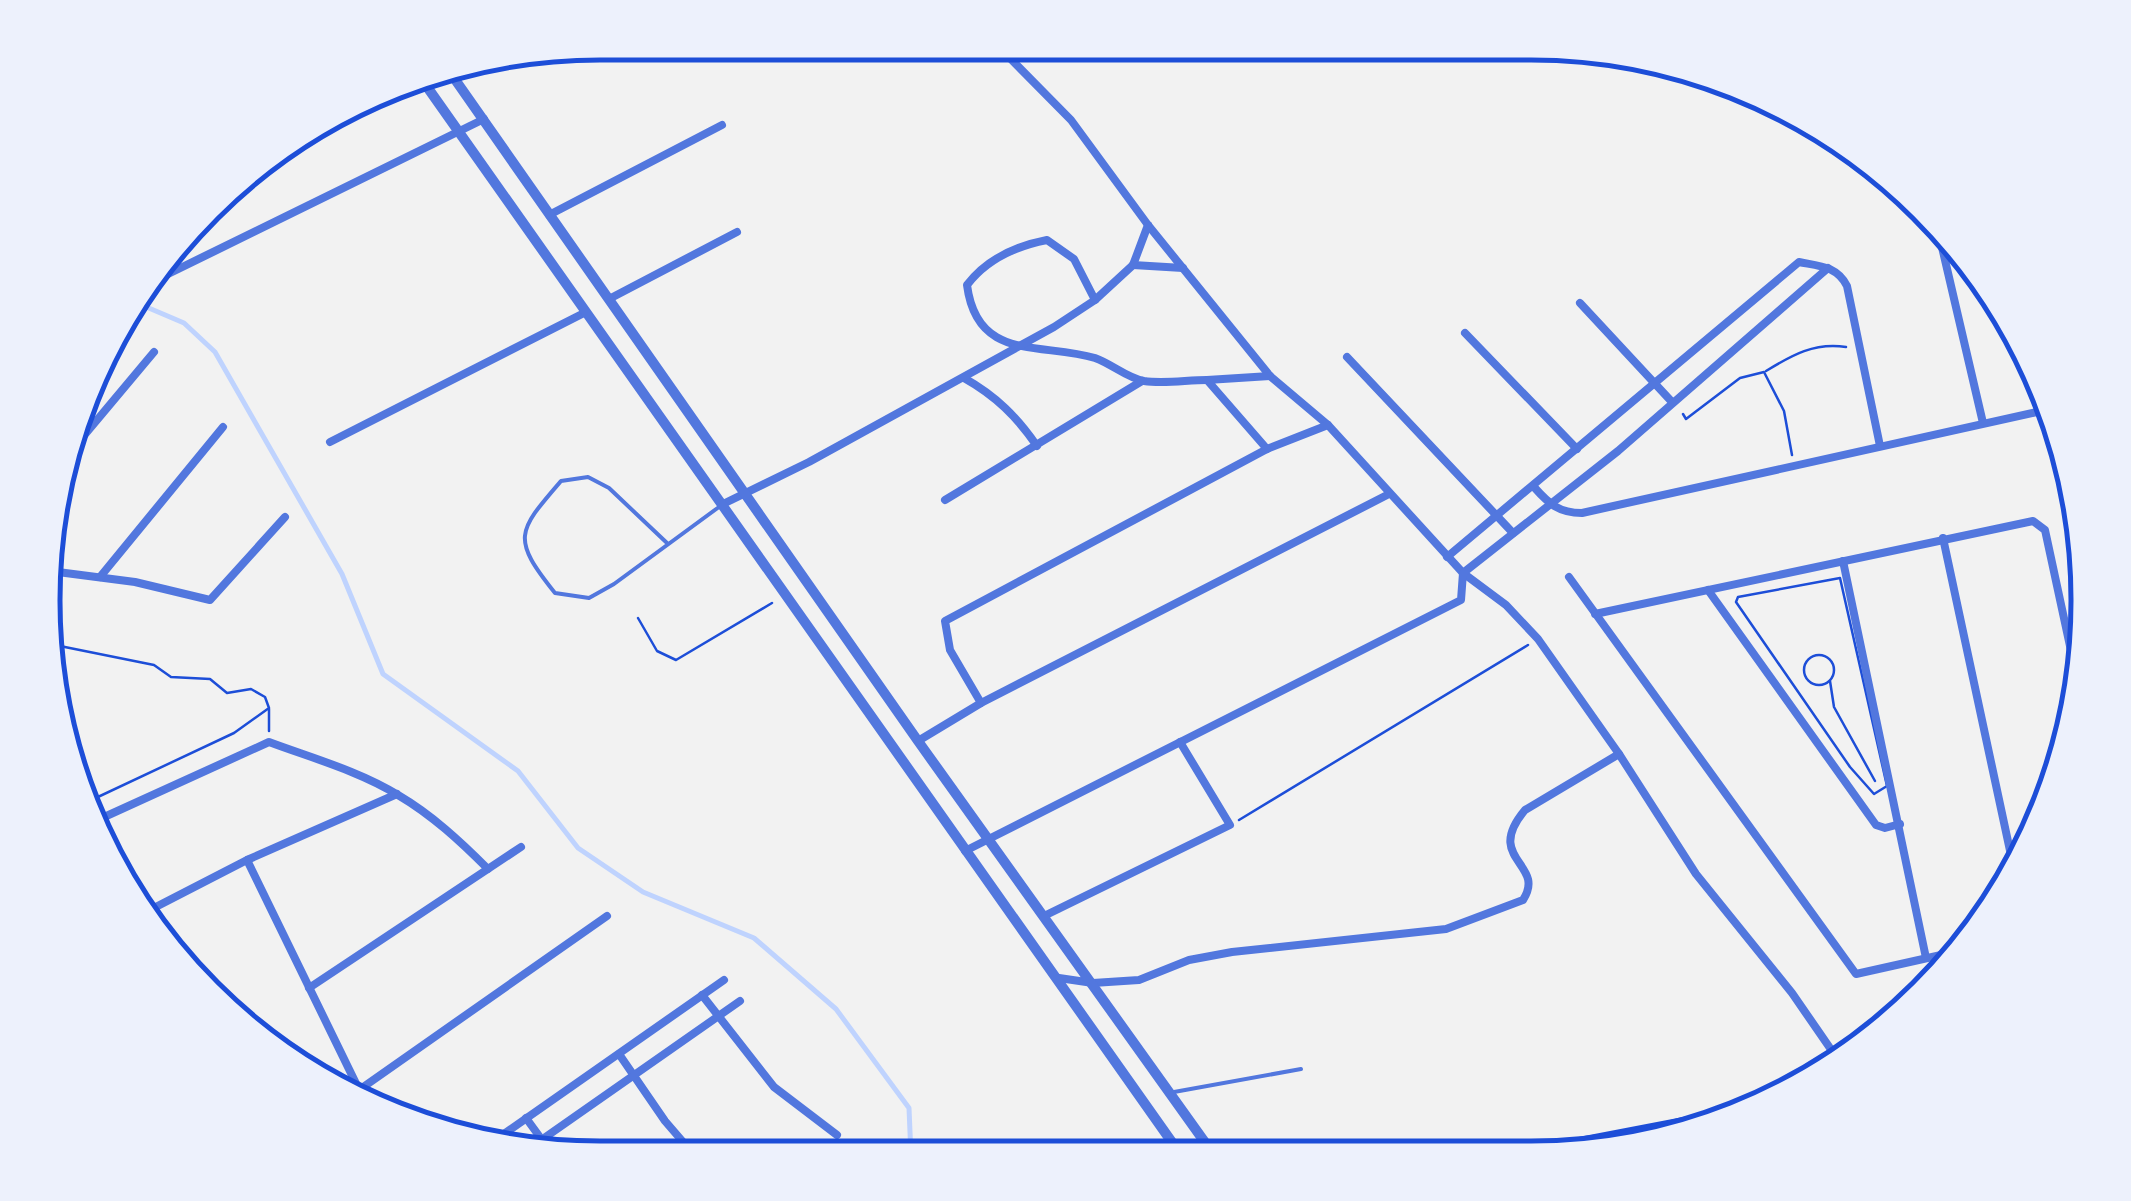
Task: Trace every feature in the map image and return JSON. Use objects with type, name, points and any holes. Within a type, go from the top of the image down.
[{"type":"street","points":[[1012,60],[1071,120],[1148,224],[1270,376],[1328,425],[1463,574],[1506,605],[1538,639],[1696,874],[1792,993],[1831,1050]]},
{"type":"street","points":[[455,80],[918,741],[1204,1141]]},
{"type":"street","points":[[428,89],[1171,1141]]},
{"type":"street","points":[[171,273],[484,119]]},
{"type":"street","points":[[549,215],[722,125]]},
{"type":"street","points":[[723,504],[964,378],[1095,300],[1133,266],[1148,224]]},
{"type":"street","points":[[609,299],[737,232]]},
{"type":"street","points":[[1095,300],[1074,259],[1046,240],[1026,244],[980,268],[968,285],[970,306],[982,325],[1013,347],[1096,359],[1142,381],[1270,376]]},
{"type":"street","points":[[1943,251],[1983,423]]},
{"type":"street","points":[[1447,556],[1799,262],[1841,274],[1847,286],[1880,446]]},
{"type":"street","points":[[1133,266],[1185,268]]},
{"type":"street","points":[[965,852],[1461,600],[1463,574],[1618,451],[1828,268]]},
{"type":"street","points":[[1580,303],[1672,402]]},
{"type":"street","points":[[330,442],[586,312]]},
{"type":"street","points":[[1465,333],[1577,448]]},
{"type":"street","points":[[88,431],[154,352]]},
{"type":"street","points":[[1348,357],[1514,534]]},
{"type":"street","points":[[964,378],[990,393],[1018,418],[1037,446]]},
{"type":"street","points":[[1207,380],[1267,449]]},
{"type":"street","points":[[944,500],[1142,381]]},
{"type":"street","points":[[1534,487],[1550,505],[1567,513],[1582,513],[2037,412]]},
{"type":"street","points":[[982,703],[950,650],[945,621],[1267,449],[1328,425]]},
{"type":"street","points":[[100,577],[223,427]]},
{"type":"street","points":[[918,741],[982,703],[1388,494]]},
{"type":"street","points":[[61,572],[210,600],[285,517]]},
{"type":"street","points":[[1595,614],[2033,521],[2045,530],[2069,643]]},
{"type":"street","points":[[1943,538],[2010,850]]},
{"type":"street","points":[[1843,560],[1926,958]]},
{"type":"street","points":[[1569,577],[1856,974],[1938,955]]},
{"type":"street","points":[[1708,590],[1876,825],[1885,828],[1900,824]]},
{"type":"street","points":[[105,816],[269,742],[358,774],[397,794],[447,829],[488,868]]},
{"type":"street","points":[[1044,916],[1230,825],[1180,742]]},
{"type":"street","points":[[1059,978],[1093,983],[1139,980],[1189,960],[1232,952],[1446,929],[1523,900],[1530,879],[1511,851],[1508,838],[1513,824],[1524,810],[1618,754]]},
{"type":"street","points":[[155,907],[247,860],[397,794]]},
{"type":"street","points":[[309,988],[521,847]]},
{"type":"street","points":[[247,860],[356,1083]]},
{"type":"street","points":[[365,1087],[607,916]]},
{"type":"street","points":[[506,1133],[724,980]]},
{"type":"street","points":[[702,996],[774,1086],[837,1136]]},
{"type":"street","points":[[545,1138],[740,1001]]},
{"type":"street","points":[[619,1054],[682,1141]]},
{"type":"street","points":[[526,1118],[540,1137]]},
{"type":"lane","points":[[667,543],[609,488],[588,477],[561,481],[527,521],[524,544],[529,561],[556,593],[590,598],[723,504]]},
{"type":"lane","points":[[1170,1092],[1301,1069]]},
{"type":"path","points":[[1672,402],[1686,419],[1740,378],[1764,372],[1795,353],[1827,344],[1860,349]]},
{"type":"path","points":[[1764,372],[1784,411],[1791,453]]},
{"type":"path","points":[[1840,578],[1886,786],[1880,791],[1874,794],[1850,768],[1748,622],[1736,602],[1738,597],[1840,578]]},
{"type":"path","points":[[638,618],[657,651],[676,660],[786,594]]},
{"type":"path","points":[[1230,825],[1538,639]]},
{"type":"path","points":[[62,646],[154,665],[171,677],[210,679],[227,693],[252,689],[266,697],[269,742]]},
{"type":"path","points":[[1830,681],[1816,686],[1808,681],[1804,672],[1806,662],[1819,654],[1829,658],[1834,667],[1830,681],[1834,707],[1880,791]]},
{"type":"path","points":[[97,797],[234,733],[268,708]]},
{"type":"waterway","points":[[147,307],[184,323],[215,352],[342,574],[383,674],[518,771],[578,848],[643,892],[754,938],[836,1009],[909,1108],[910,1141]]}]
